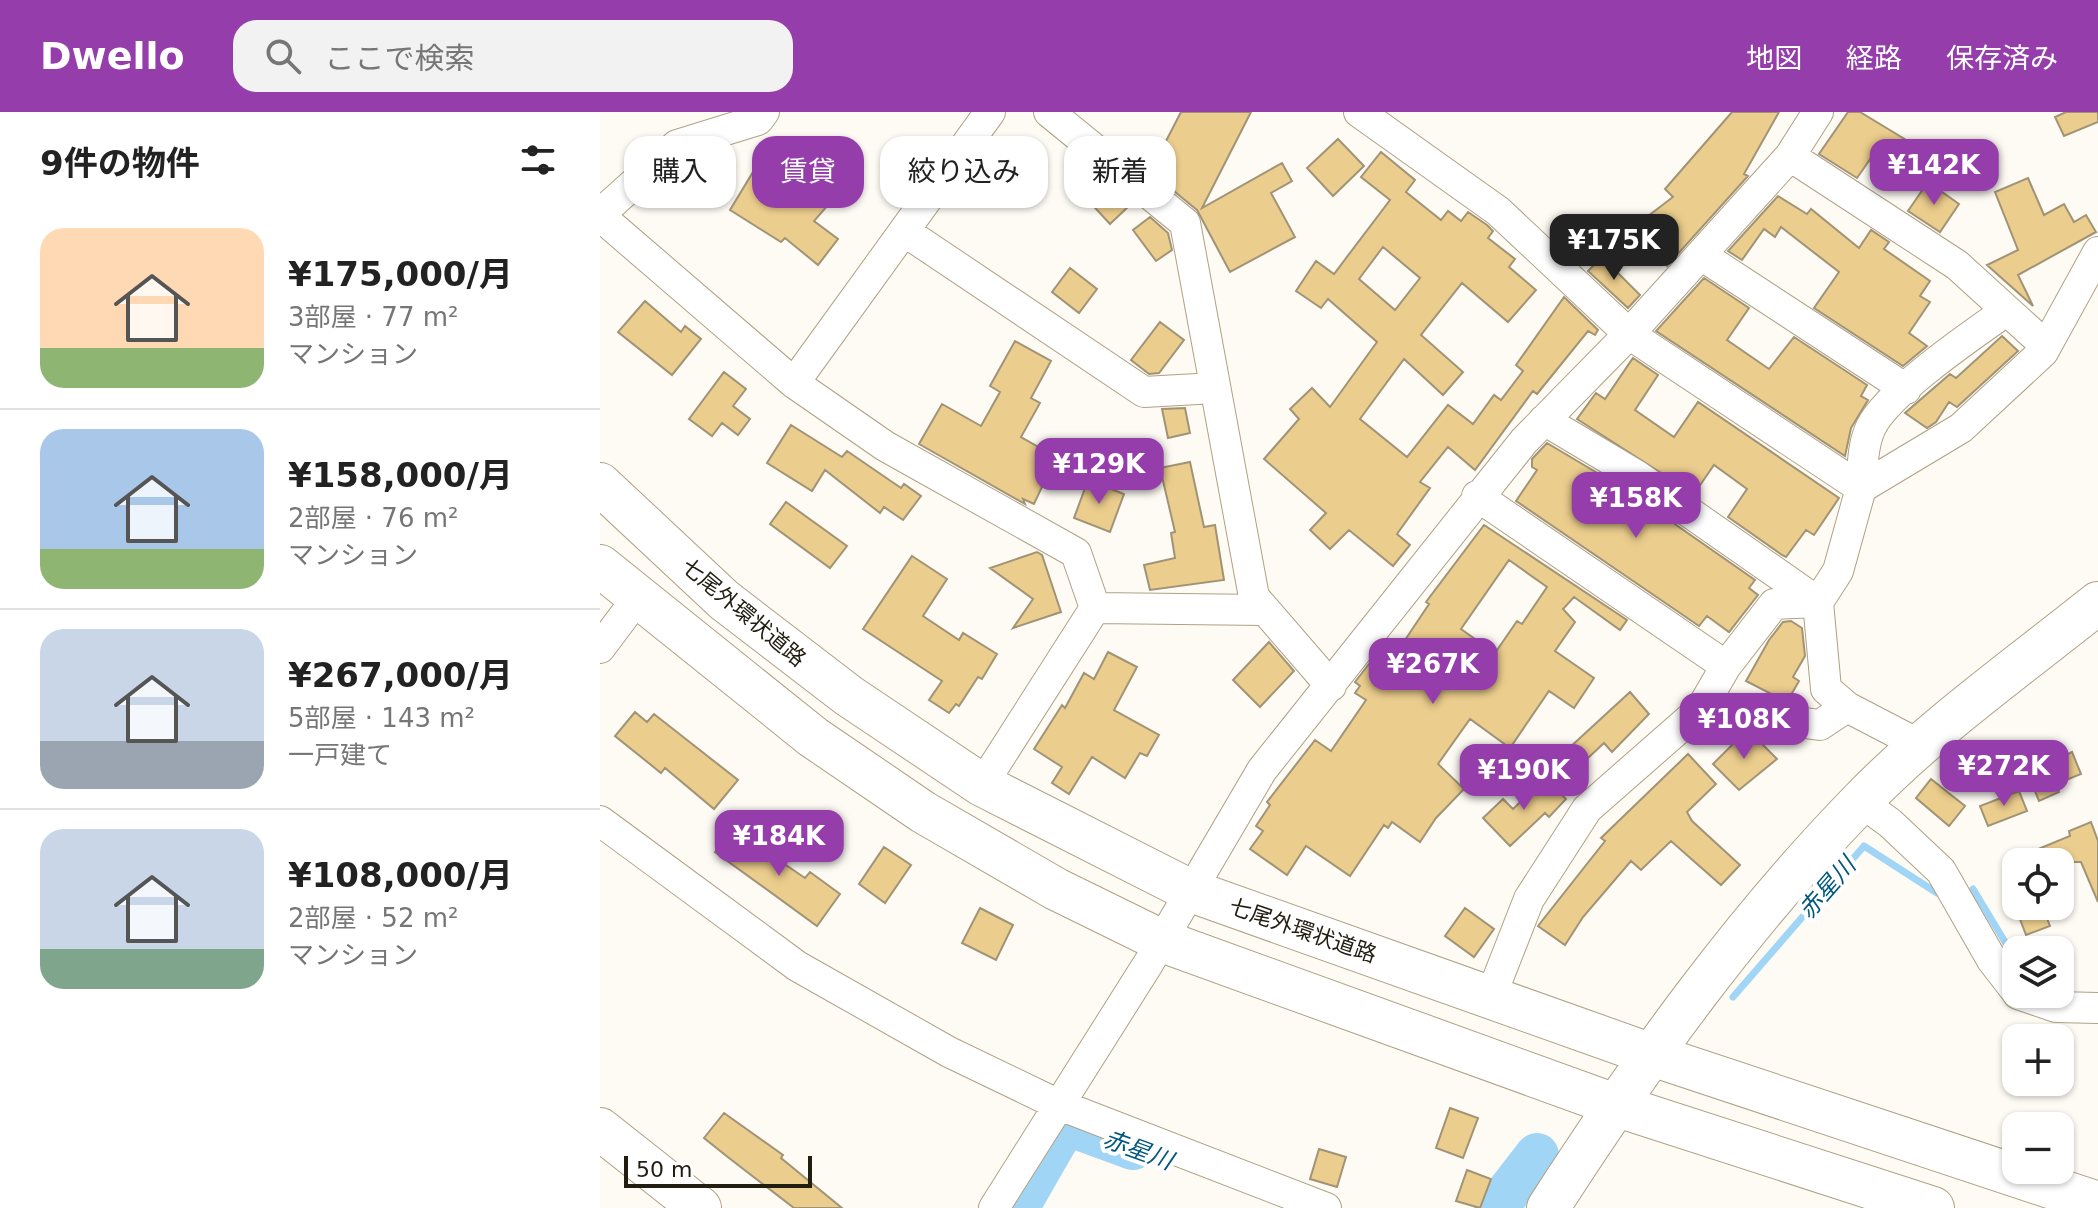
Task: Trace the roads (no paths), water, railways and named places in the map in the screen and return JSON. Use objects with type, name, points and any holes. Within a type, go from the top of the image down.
[{"type":"street","points":[[764,112],[758,120],[677,145],[600,215],[794,383],[885,446],[1076,553],[1095,608]]},
{"type":"street","points":[[794,383],[990,112]]},
{"type":"street","points":[[1049,112],[1185,223],[1254,597],[1331,686]]},
{"type":"street","points":[[1359,112],[1498,211],[1629,334],[1861,488]]},
{"type":"street","points":[[994,1208],[1162,941],[1262,770],[1331,686],[1477,496],[1790,156],[1818,112]]},
{"type":"street","points":[[1790,156],[1957,265],[2046,346]]},
{"type":"street","points":[[904,231],[1144,392],[1215,388]]},
{"type":"street","points":[[1861,488],[1961,428],[2046,346],[2098,252]]},
{"type":"street","points":[[1701,255],[1906,389]]},
{"type":"street","points":[[1920,745],[1847,707],[1826,689],[1818,602],[1838,571],[1861,488],[1864,449],[1872,425],[1939,360],[2006,311]]},
{"type":"street","points":[[1544,420],[1636,475],[1818,602]]},
{"type":"street","name":"七尾外環状道路","points":[[600,484],[724,600],[849,696],[982,785],[1191,891],[1652,1055],[2098,1203]]},
{"type":"street","points":[[1477,496],[1726,666]]},
{"type":"street","points":[[600,566],[802,728],[923,812],[1056,889],[1162,941],[1615,1105],[1933,1208]]},
{"type":"street","points":[[600,648],[639,596]]},
{"type":"street","points":[[1491,996],[1529,899],[1587,809],[1701,709],[1726,666],[1774,604],[1818,602]]},
{"type":"street","points":[[1548,1208],[1615,1105],[1652,1055],[1755,922],[1861,802],[1920,745],[2098,603]]},
{"type":"street","points":[[1095,608],[1265,610]]},
{"type":"street","points":[[982,785],[1095,608]]},
{"type":"street","points":[[1701,709],[1820,725],[1847,707]]},
{"type":"street","points":[[1861,802],[1890,823],[1941,871],[2002,973]]},
{"type":"street","points":[[600,821],[797,966],[949,1052],[1057,1104],[1326,1208]]},
{"type":"street","points":[[2074,1007],[2098,1008]]},
{"type":"street","points":[[600,1129],[700,1208]]},
{"type":"waterway","name":"赤星川","points":[[1733,997],[1864,846],[1937,893]]},
{"type":"waterway","name":"赤星川","points":[[1973,889],[2002,937]]},
{"type":"waterway","name":"赤星川","points":[[1017,1208],[1060,1133],[1073,1126],[1133,1148]]},
{"type":"waterway","name":"赤星川","points":[[1496,1208],[1537,1155]]}]
